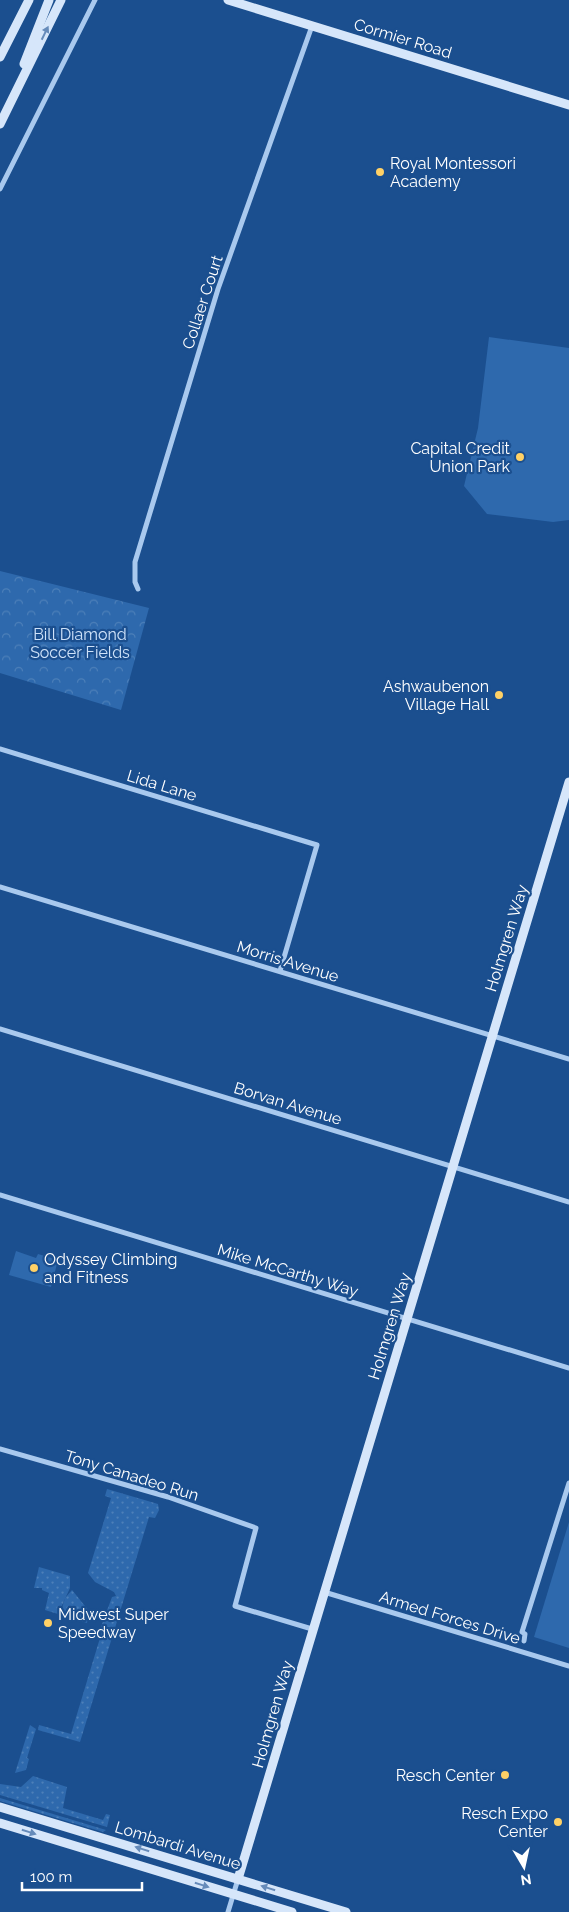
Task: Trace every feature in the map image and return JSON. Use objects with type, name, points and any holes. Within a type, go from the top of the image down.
[{"type":"street","points":[[0,57],[29,0]]},
{"type":"street","points":[[15,93],[48,0]]},
{"type":"street","points":[[0,124],[61,0]]},
{"type":"street","points":[[0,188],[95,0]]},
{"type":"street","name":"Cormier Road","points":[[228,0],[569,105]]},
{"type":"street","name":"Collaer Court","points":[[138,589],[135,582],[135,562],[218,289],[312,26]]},
{"type":"street","name":"Lida Lane","points":[[0,749],[318,846],[280,971]]},
{"type":"street","name":"Holmgren Way","points":[[238,1879],[323,1592],[569,782]]},
{"type":"street","name":"Morris Avenue","points":[[0,887],[569,1059]]},
{"type":"street","name":"Borvan Avenue","points":[[0,1029],[569,1202]]},
{"type":"street","name":"Mike McCarthy Way","points":[[0,1195],[569,1368]]},
{"type":"street","name":"Tony Canadeo Run","points":[[0,1449],[168,1497],[256,1528],[235,1606],[312,1629]]},
{"type":"street","points":[[524,1641],[525,1634],[522,1632],[569,1483]]},
{"type":"street","name":"Armed Forces Drive","points":[[323,1592],[569,1666]]},
{"type":"street","name":"Lombardi Avenue","points":[[0,1807],[346,1912]]},
{"type":"street","name":"Lombardi Avenue","points":[[0,1823],[292,1912]]},
{"type":"street","points":[[228,1912],[238,1879]]},
{"type":"green space","name":"Capital Credit Union Park","points":[[489,337],[569,348],[569,520],[553,522],[487,514],[464,486],[478,428]]},
{"type":"green space","name":"Bill Diamond Soccer Fields","points":[[0,571],[149,608],[121,710],[0,673]]},
{"type":"green space","name":"Odyssey Climbing and Fitness","points":[[16,1251],[36,1258],[38,1254],[58,1260],[51,1287],[9,1275]]},
{"type":"green space","points":[[107,1489],[158,1504],[159,1510],[155,1518],[149,1517],[80,1742],[38,1730],[39,1725],[71,1734],[103,1628],[101,1627],[112,1597],[116,1596],[114,1592],[95,1582],[88,1573],[111,1498],[105,1496]]},
{"type":"green space","points":[[569,1522],[569,1648],[534,1637]]},
{"type":"green space","points":[[39,1567],[70,1576],[70,1588],[58,1614],[45,1610],[49,1593],[42,1590],[42,1588],[34,1588]]},
{"type":"green space","points":[[72,1590],[89,1611],[87,1623],[60,1615],[65,1598]]},
{"type":"green space","points":[[30,1725],[36,1729],[27,1758],[29,1759],[26,1770],[15,1773]]},
{"type":"green space","points":[[33,1776],[67,1787],[63,1808],[103,1820],[106,1814],[110,1815],[107,1827],[0,1795],[0,1784],[21,1787]]},
{"type":"green space","points":[[0,1798],[106,1830],[103,1832],[0,1801]]},
{"type":"place","name":"Royal Montessori Academy","points":[[380,172]]},
{"type":"place","name":"Capital Credit Union Park","points":[[520,457]]},
{"type":"place","name":"Ashwaubenon Village Hall","points":[[499,695]]},
{"type":"place","name":"Odyssey Climbing and Fitness","points":[[34,1268]]},
{"type":"place","name":"Midwest Super Speedway","points":[[48,1623]]},
{"type":"place","name":"Resch Center","points":[[505,1775]]},
{"type":"place","name":"Resch Expo Center","points":[[558,1822]]}]
